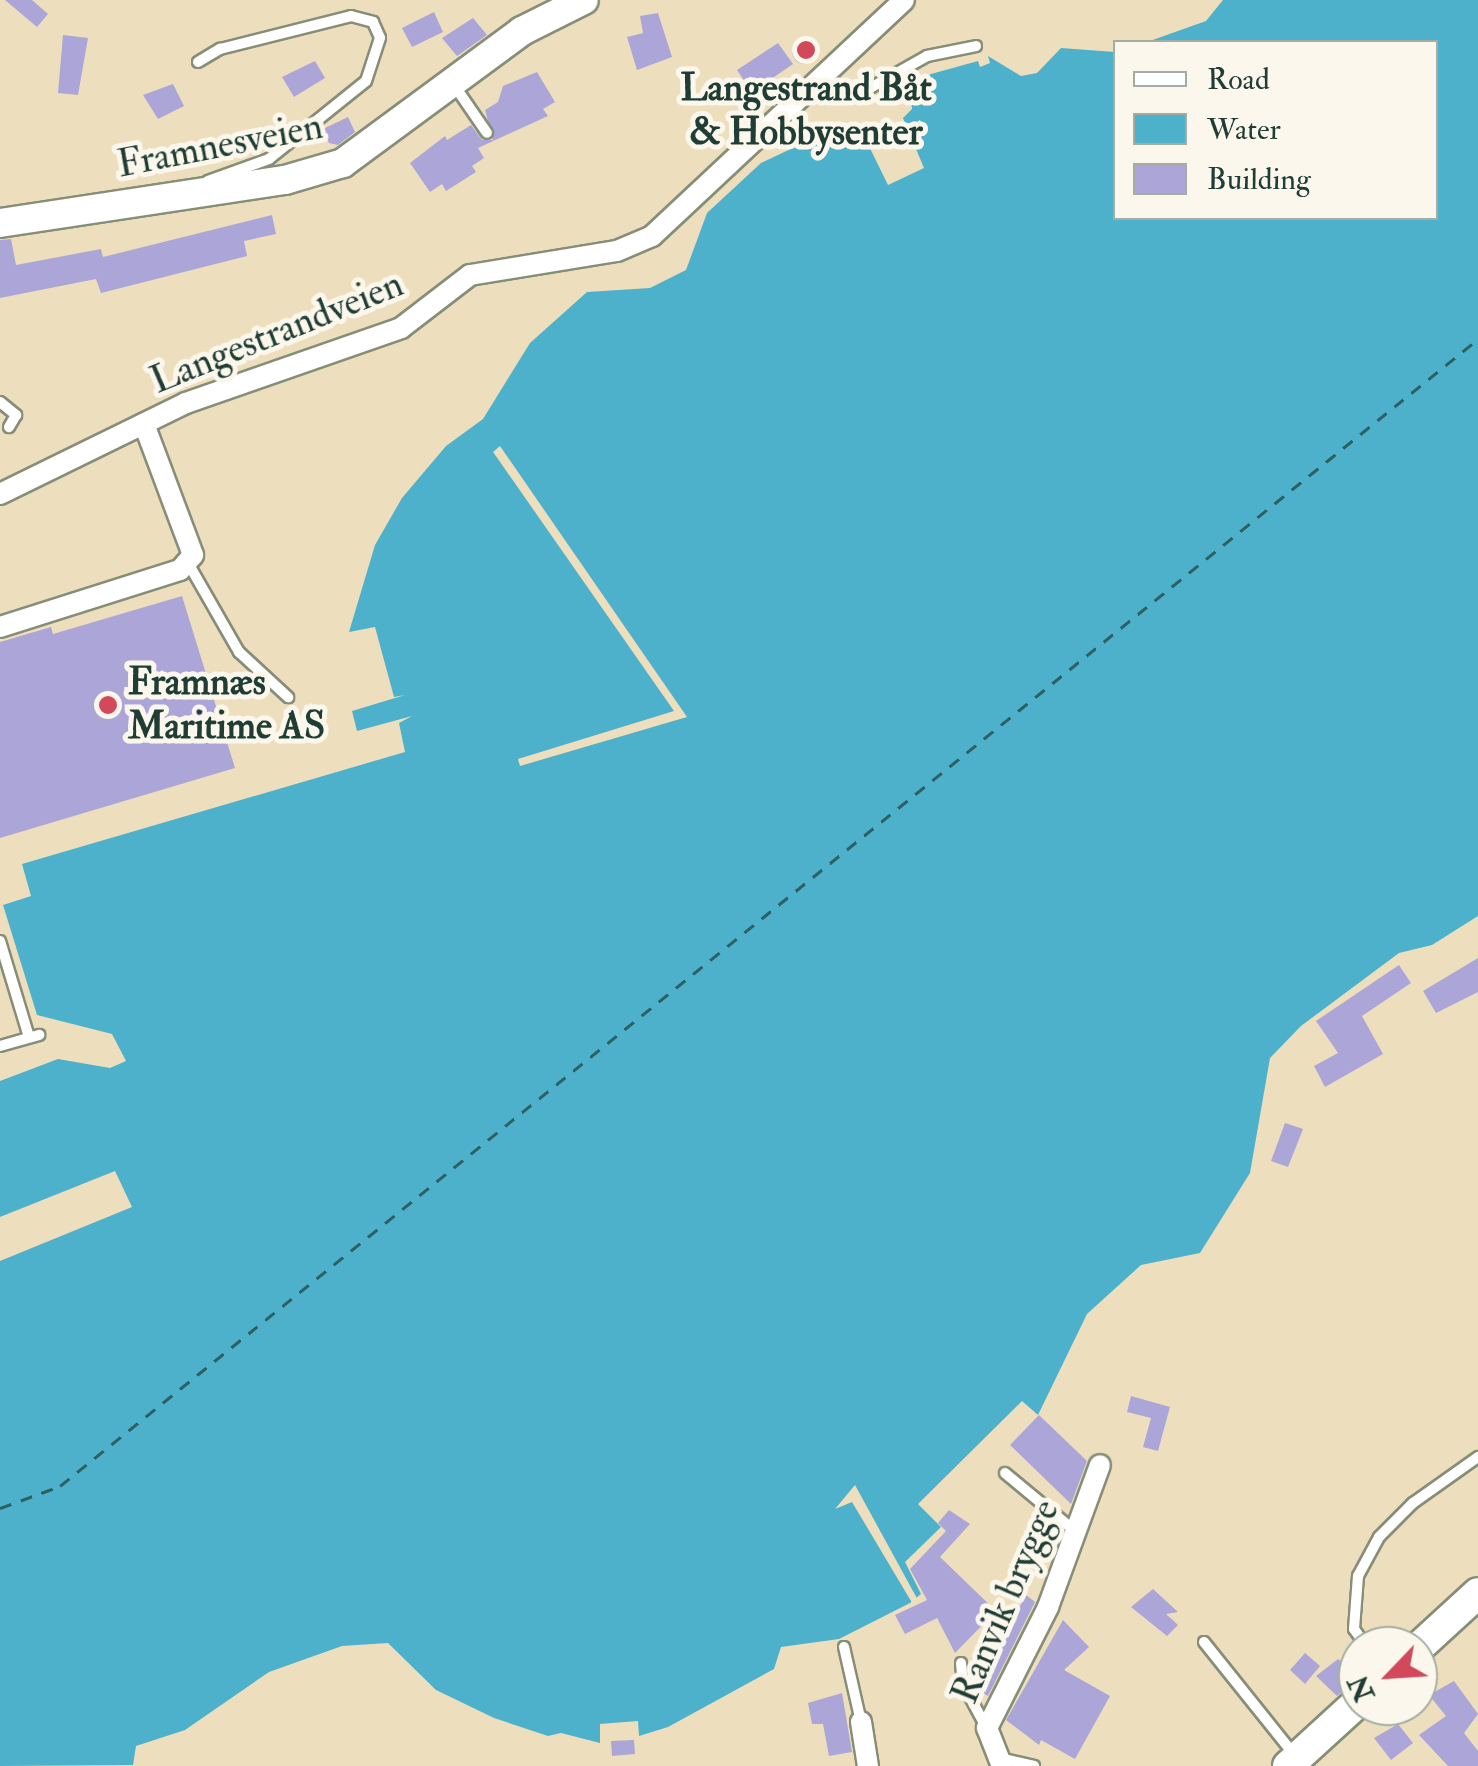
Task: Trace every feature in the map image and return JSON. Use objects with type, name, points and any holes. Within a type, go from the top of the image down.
[{"type":"main road","name":"Framnesveien","points":[[0,224],[285,180],[342,163],[522,30],[584,0]]},
{"type":"main road","points":[[1438,1630],[1478,1593]]},
{"type":"main road","points":[[1293,1762],[1338,1720]]},
{"type":"street","name":"Langestrandveien","points":[[0,494],[186,403],[400,328],[470,276],[631,247],[666,224],[904,0]]},
{"type":"street","points":[[0,628],[162,576],[188,562],[193,544],[144,424]]},
{"type":"street","name":"Ranvik brygge","points":[[1001,1762],[987,1728],[1048,1607],[1100,1464]]},
{"type":"street","points":[[861,1722],[868,1766]]},
{"type":"lane","points":[[198,62],[220,49],[351,16],[372,22],[380,38],[366,81],[269,159],[209,179],[204,191]]},
{"type":"lane","points":[[822,81],[854,91],[872,87],[927,56],[976,46]]},
{"type":"lane","points":[[453,84],[487,133]]},
{"type":"lane","points":[[0,402],[16,415],[9,427]]},
{"type":"lane","points":[[188,562],[239,652],[288,697]]},
{"type":"lane","points":[[0,941],[34,1036],[0,1046]]},
{"type":"lane","points":[[1354,1626],[1358,1576],[1380,1537],[1413,1503],[1478,1457]]},
{"type":"lane","points":[[1006,1473],[1076,1533]]},
{"type":"lane","points":[[1204,1642],[1293,1762]]},
{"type":"lane","points":[[844,1647],[861,1722]]},
{"type":"lane","points":[[961,1663],[963,1684],[987,1728]]},
{"type":"lane","points":[[1001,1762],[1034,1766]]},
{"type":"water","points":[[1223,0],[1478,0],[1478,916],[1432,945],[1399,953],[1301,1026],[1270,1058],[1250,1173],[1200,1253],[1141,1265],[1087,1314],[1038,1415],[1022,1401],[918,1504],[941,1527],[905,1562],[921,1594],[910,1603],[839,1639],[781,1647],[774,1669],[668,1727],[639,1736],[638,1721],[600,1724],[600,1743],[561,1733],[548,1736],[494,1718],[436,1690],[388,1643],[342,1646],[269,1672],[185,1730],[136,1746],[133,1765],[0,1766],[0,1261],[132,1207],[115,1171],[0,1217],[0,1081],[58,1059],[110,1068],[126,1061],[112,1034],[37,1015],[3,905],[31,896],[22,864],[405,752],[399,723],[412,716],[357,731],[352,711],[405,695],[394,697],[375,627],[349,632],[375,545],[402,498],[446,446],[483,419],[530,343],[587,292],[650,288],[686,270],[707,213],[761,163],[812,139],[865,138],[888,185],[924,168],[903,118],[912,109],[910,87],[931,74],[978,61],[980,67],[990,63],[988,56],[1021,76],[1037,73],[1061,48],[1113,52],[1113,220],[1438,220],[1438,40],[1153,40],[1206,21]]},
{"type":"pier","points":[[500,446],[687,717],[520,766],[518,759],[674,711],[493,452]]},
{"type":"pier","points":[[855,1485],[919,1602],[914,1606],[852,1502],[835,1509]]},
{"type":"building","points":[[5,0],[32,0],[48,14],[37,27]]},
{"type":"building","points":[[434,12],[443,32],[412,47],[402,28]]},
{"type":"building","points":[[658,13],[672,57],[637,70],[627,37],[643,33],[640,16]]},
{"type":"building","points":[[473,18],[487,35],[457,56],[442,38]]},
{"type":"building","points":[[63,35],[88,38],[78,95],[58,93]]},
{"type":"building","name":"Langestrand Båt & Hobbysenter","points":[[805,38],[814,42],[818,51],[814,60],[805,64],[796,60],[792,51],[796,42]]},
{"type":"building","points":[[778,43],[793,64],[752,92],[737,70]]},
{"type":"building","points":[[315,61],[325,78],[294,97],[282,77]]},
{"type":"building","points":[[537,72],[555,102],[543,109],[548,116],[478,148],[484,158],[472,166],[476,172],[446,191],[442,184],[430,192],[410,163],[445,136],[447,140],[471,125],[482,140],[493,140],[485,110],[498,102],[503,86]]},
{"type":"building","points":[[173,84],[184,106],[158,119],[143,95]]},
{"type":"building","points":[[348,117],[355,132],[338,145],[329,143],[323,129]]},
{"type":"building","points":[[272,215],[276,234],[244,241],[247,256],[101,293],[96,279],[0,298],[0,240],[11,239],[16,265],[101,249],[103,257]]},
{"type":"building","name":"Framnæs Maritime AS","points":[[182,596],[235,768],[0,838],[0,642],[51,627],[53,634]]},
{"type":"building","points":[[1478,958],[1478,992],[1436,1013],[1423,991]]},
{"type":"building","points":[[1399,965],[1411,983],[1362,1016],[1383,1054],[1325,1087],[1314,1066],[1338,1053],[1316,1021]]},
{"type":"building","points":[[1285,1123],[1303,1129],[1288,1167],[1271,1161]]},
{"type":"building","points":[[1131,1396],[1170,1407],[1158,1451],[1143,1447],[1151,1418],[1127,1412]]},
{"type":"building","points":[[1039,1415],[1087,1461],[1071,1504],[1010,1445]]},
{"type":"building","points":[[949,1510],[970,1524],[940,1557],[996,1611],[955,1653],[937,1618],[905,1634],[895,1615],[927,1600],[910,1569],[946,1531],[938,1523]]},
{"type":"building","points":[[1153,1589],[1178,1612],[1166,1614],[1178,1625],[1167,1636],[1131,1607]]},
{"type":"building","points":[[1026,1595],[1035,1602],[988,1696],[975,1688]]},
{"type":"building","points":[[1063,1620],[1089,1647],[1064,1670],[1110,1696],[1075,1759],[1041,1740],[1039,1745],[1006,1720]]},
{"type":"building","points":[[1305,1653],[1320,1666],[1305,1684],[1290,1670]]},
{"type":"building","points":[[1338,1659],[1338,1695],[1337,1696],[1316,1676]]},
{"type":"building","points":[[1454,1681],[1478,1714],[1464,1733],[1478,1751],[1478,1766],[1448,1766],[1419,1735],[1438,1726],[1446,1716],[1438,1706],[1438,1690]]},
{"type":"building","points":[[842,1693],[852,1752],[829,1756],[823,1724],[812,1724],[808,1703]]},
{"type":"building","points":[[1400,1726],[1413,1743],[1391,1760],[1374,1738]]},
{"type":"building","points":[[634,1740],[635,1754],[612,1756],[611,1741]]},
{"type":"ferry route","points":[[0,1508],[60,1486],[1478,339]]},
{"type":"place","name":"Langestrand Båt & Hobbysenter","points":[[806,50]]},
{"type":"place","name":"Framnæs Maritime AS","points":[[108,705]]}]
